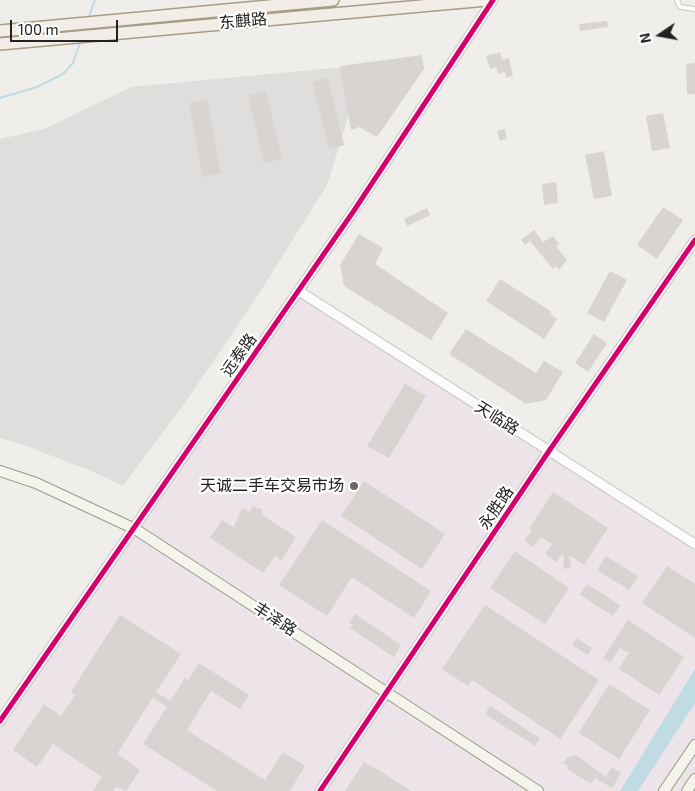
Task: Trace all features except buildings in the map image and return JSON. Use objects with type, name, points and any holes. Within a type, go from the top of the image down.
[{"type":"main road","name":"东麒路","points":[[0,31],[333,0]]},
{"type":"main road","name":"东麒路","points":[[0,44],[92,34],[486,0]]},
{"type":"main road","name":"丰泽路","points":[[0,472],[36,483],[135,529],[538,791]]},
{"type":"main road","points":[[664,791],[695,745]]},
{"type":"main road","points":[[687,791],[695,779]]},
{"type":"street","name":"远泰路","points":[[0,721],[299,292],[493,0]]},
{"type":"street","name":"永胜路","points":[[320,791],[549,451],[695,240]]},
{"type":"street","name":"天临路","points":[[299,292],[695,544]]},
{"type":"lane","points":[[677,0],[680,7],[695,9]]},
{"type":"shaded area","points":[[344,67],[352,104],[327,185],[255,300],[187,400],[123,486],[91,471],[21,444],[0,438],[0,139],[44,129],[131,87]]},
{"type":"shaded area","points":[[299,291],[549,451],[695,551],[695,791],[0,791],[0,721]]},
{"type":"water","points":[[695,669],[695,703],[638,791],[620,791]]},
{"type":"waterway","points":[[88,19],[95,0]]},
{"type":"waterway","points":[[0,98],[37,87],[63,74],[73,63],[81,40]]},
{"type":"cycle path","points":[[0,721],[353,212],[493,0]]},
{"type":"cycle path","points":[[320,791],[549,451],[695,240]]},
{"type":"place","name":"天诚二手车交易市场","points":[[354,486]]}]
